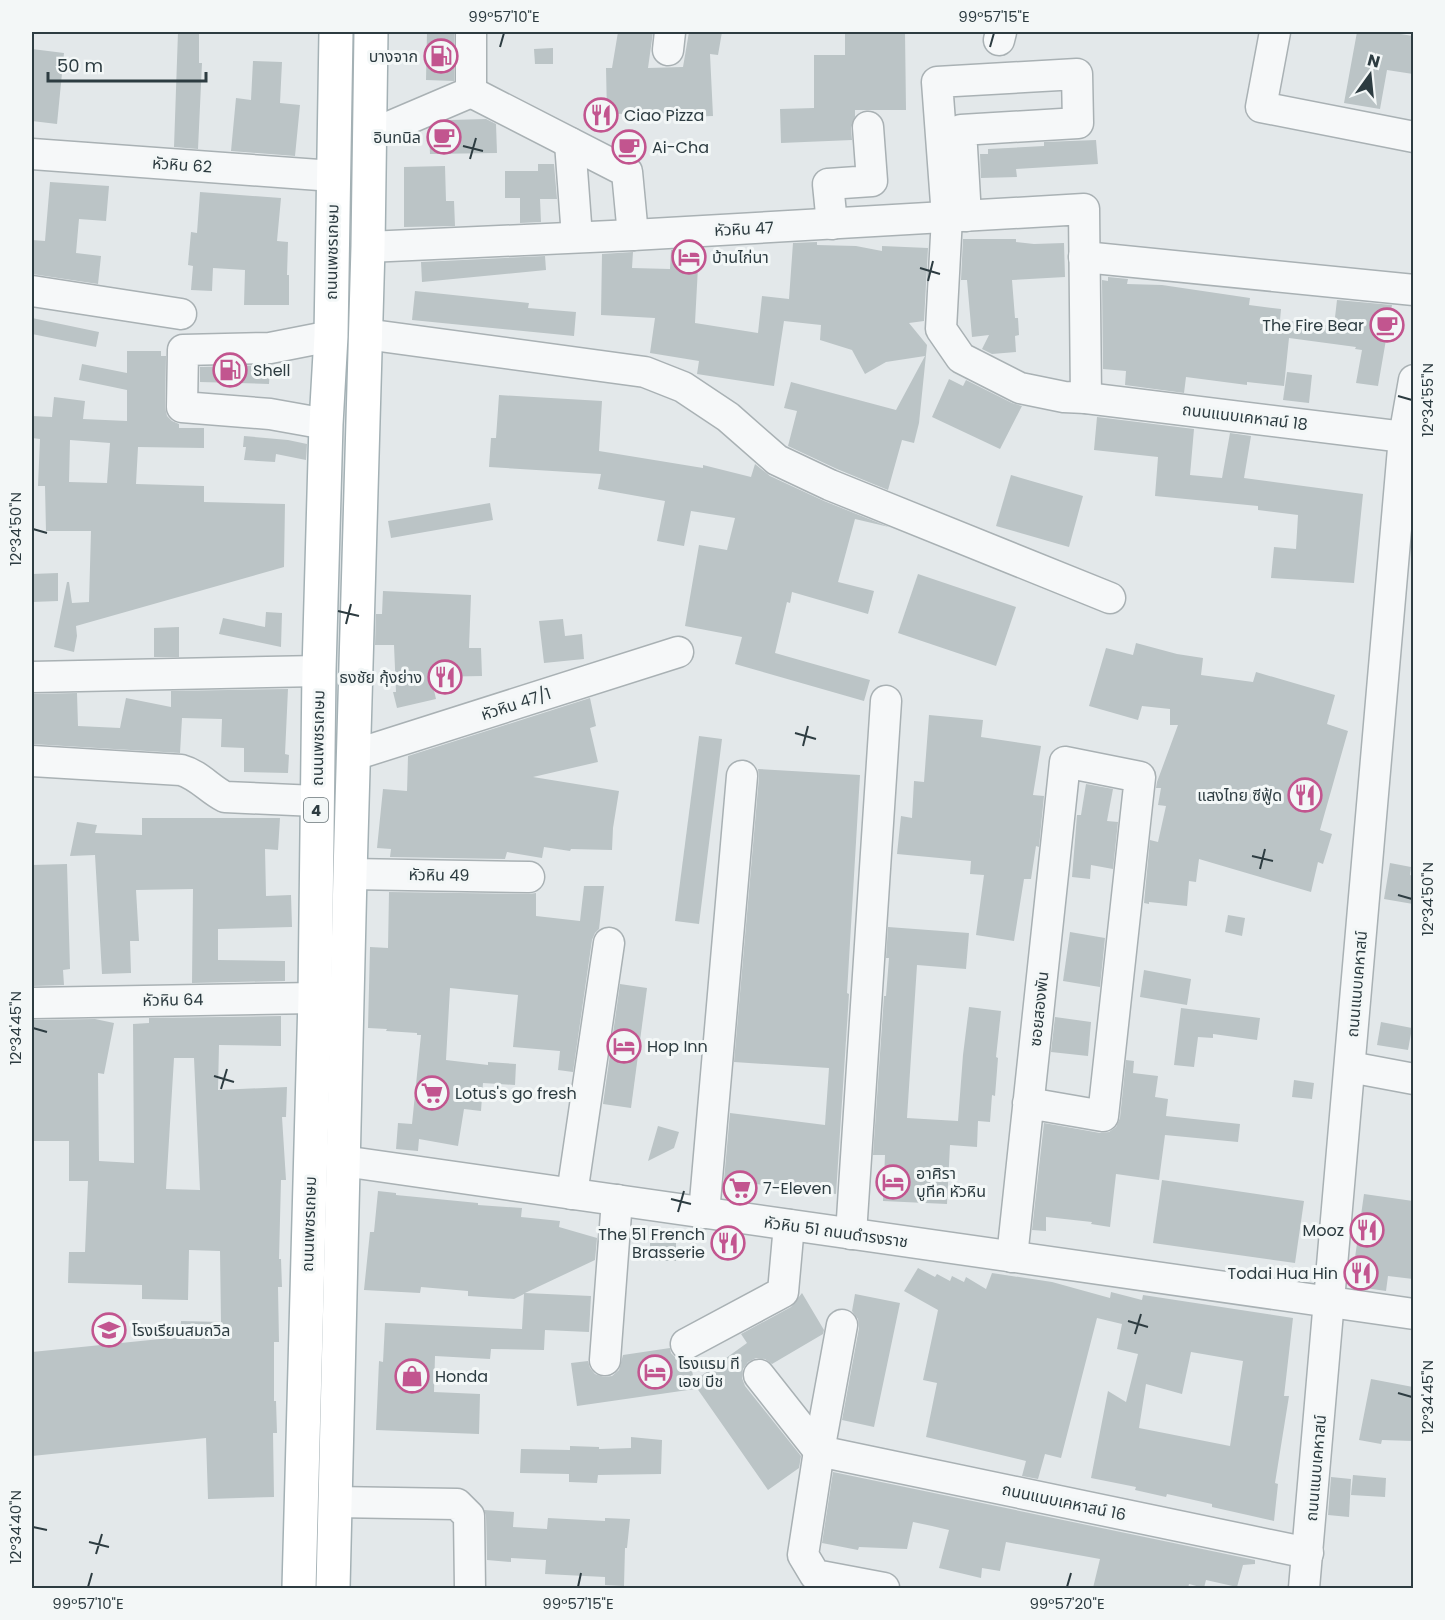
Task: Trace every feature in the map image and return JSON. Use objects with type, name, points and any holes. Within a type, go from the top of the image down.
[{"type":"main road","name":"ถนนเพชรเกษม","points":[[299,1588],[315,998],[319,671],[326,424],[331,336],[336,32]]},
{"type":"main road","name":"ถนนเพชรเกษม","points":[[333,1588],[368,247],[371,32]]},
{"type":"main road","points":[[310,1160],[343,1161]]},
{"type":"main road","points":[[300,1503],[334,1502]]},
{"type":"street","points":[[471,32],[471,92]]},
{"type":"street","points":[[1275,32],[1261,107],[1413,137]]},
{"type":"street","points":[[370,135],[471,92]]},
{"type":"street","points":[[471,92],[627,172],[633,235]]},
{"type":"street","points":[[832,224],[828,184],[872,181],[868,127]]},
{"type":"street","name":"ถนนแนบเคหาสน์ 18","points":[[951,131],[956,217],[941,329],[962,358],[1020,388],[1064,397],[1404,437]]},
{"type":"street","points":[[570,143],[577,237]]},
{"type":"street","name":"หัวหิน 62","points":[[32,154],[333,176]]},
{"type":"street","name":"หัวหิน 47","points":[[368,247],[633,235],[1084,209],[1084,257]]},
{"type":"street","points":[[1086,398],[1084,257],[1413,290]]},
{"type":"street","points":[[32,291],[181,314]]},
{"type":"street","points":[[365,334],[645,372],[683,387],[728,417],[777,460],[830,485],[1110,598]]},
{"type":"street","points":[[326,424],[270,414],[182,407],[183,350],[270,348],[331,336]]},
{"type":"street","name":"ถนนแนบเคหาสน์","points":[[1304,1588],[1404,437],[1413,380]]},
{"type":"street","name":"หัวหิน 47/1","points":[[354,755],[678,652]]},
{"type":"street","points":[[32,677],[319,671]]},
{"type":"street","points":[[850,1233],[886,701]]},
{"type":"street","points":[[32,762],[181,770],[193,773],[212,791],[225,797],[316,801]]},
{"type":"street","name":"ซอยสองพัน","points":[[1012,1257],[1028,1103],[1065,762],[1140,777],[1103,1116],[1028,1103]]},
{"type":"street","points":[[704,1212],[742,776]]},
{"type":"street","name":"หัวหิน 49","points":[[350,874],[528,877]]},
{"type":"street","points":[[572,1194],[609,943]]},
{"type":"street","name":"หัวหิน 64","points":[[32,1003],[315,998]]},
{"type":"street","points":[[1350,1067],[1413,1079]]},
{"type":"street","name":"หัวหิน 51 ถนนดำรงราช","points":[[343,1161],[1413,1314]]},
{"type":"street","points":[[604,1360],[617,1200]]},
{"type":"street","points":[[686,1344],[783,1292],[789,1225]]},
{"type":"street","points":[[842,1325],[803,1555],[815,1575],[884,1588]]},
{"type":"street","points":[[759,1375],[819,1451]]},
{"type":"street","name":"ถนนแนบเคหาสน์ 16","points":[[819,1451],[1308,1553]]},
{"type":"street","points":[[334,1502],[457,1504],[469,1516],[470,1588]]},
{"type":"building","points":[[178,32],[199,32],[199,63],[202,63],[198,149],[174,147]]},
{"type":"building","name":"บางจาก","points":[[427,32],[454,32],[454,81],[426,80]]},
{"type":"building","points":[[618,32],[653,32],[648,68],[683,67],[689,32],[722,32],[718,55],[710,54],[713,116],[685,117],[685,113],[607,114],[606,68],[612,68]]},
{"type":"building","points":[[845,32],[905,32],[906,110],[855,110],[851,128],[852,140],[781,143],[780,109],[814,108],[814,55],[845,55]]},
{"type":"building","points":[[1357,32],[1388,32],[1413,36],[1413,74],[1387,70],[1380,109],[1344,103]]},
{"type":"building","points":[[553,48],[553,64],[535,64],[534,49]]},
{"type":"building","points":[[32,49],[64,53],[57,124],[32,121]]},
{"type":"building","points":[[253,61],[282,62],[280,103],[300,105],[295,156],[231,151],[236,98],[251,100]]},
{"type":"building","points":[[486,119],[496,124],[497,153],[430,154],[429,129],[449,120]]},
{"type":"building","points":[[1096,140],[1098,164],[1016,169],[1017,177],[981,178],[980,154],[988,154],[988,149],[1044,146],[1044,142]]},
{"type":"building","points":[[538,164],[554,164],[557,199],[540,199],[541,222],[520,223],[520,198],[505,198],[505,171],[538,171]]},
{"type":"building","points":[[445,166],[446,201],[454,201],[455,226],[404,227],[404,167]]},
{"type":"building","points":[[50,182],[109,186],[106,221],[79,219],[76,253],[101,256],[98,284],[32,274],[32,240],[45,241]]},
{"type":"building","points":[[200,192],[281,198],[277,241],[288,242],[289,305],[244,305],[245,270],[213,268],[212,291],[191,290],[193,266],[188,265],[191,232],[197,233]]},
{"type":"building","points":[[963,239],[1016,239],[1016,242],[1034,244],[1064,243],[1065,277],[1012,280],[1015,318],[1018,318],[1019,335],[1015,336],[1016,352],[992,354],[982,349],[989,335],[972,337],[967,280],[961,280]]},
{"type":"building","points":[[817,242],[817,245],[856,246],[882,251],[882,246],[928,248],[924,321],[909,323],[927,345],[919,423],[914,443],[902,440],[888,490],[788,446],[797,411],[784,408],[791,382],[896,410],[925,356],[886,362],[865,374],[852,350],[820,340],[821,325],[784,321],[774,386],[697,374],[699,361],[650,353],[655,318],[601,315],[602,254],[633,252],[632,268],[670,269],[671,250],[699,248],[695,323],[758,333],[762,296],[789,299],[793,243]]},
{"type":"building","points":[[545,256],[546,270],[422,282],[421,262]]},
{"type":"building","points":[[1108,277],[1128,279],[1127,284],[1162,285],[1250,298],[1249,305],[1281,309],[1280,320],[1334,326],[1337,300],[1392,305],[1378,386],[1356,383],[1362,350],[1355,349],[1356,347],[1289,338],[1284,386],[1247,382],[1247,385],[1186,377],[1184,393],[1125,385],[1126,371],[1103,369],[1102,280],[1108,281]]},
{"type":"building","points":[[415,291],[529,303],[528,308],[576,312],[574,336],[412,320]]},
{"type":"building","points":[[32,318],[99,332],[96,347],[32,334]]},
{"type":"building","points":[[127,351],[161,351],[161,356],[166,356],[165,407],[167,416],[179,424],[179,428],[204,428],[204,448],[138,447],[136,484],[204,486],[204,502],[285,504],[284,567],[76,626],[74,652],[54,647],[67,582],[69,582],[72,603],[89,602],[91,531],[46,531],[45,486],[38,486],[40,439],[32,438],[32,416],[52,417],[54,397],[85,401],[83,419],[127,421],[127,390],[79,380],[82,364],[127,373]],"holes":[[[70,440],[110,443],[107,483],[69,482]]]},
{"type":"building","points":[[270,365],[269,384],[200,382],[200,367]]},
{"type":"building","points":[[1287,372],[1312,375],[1309,403],[1283,400]]},
{"type":"building","points":[[949,379],[963,386],[966,380],[1022,406],[1000,449],[932,417]]},
{"type":"building","points":[[499,395],[602,401],[599,451],[703,468],[703,465],[751,477],[755,464],[770,476],[889,527],[855,519],[838,582],[874,591],[868,614],[792,592],[790,603],[787,602],[775,653],[870,680],[864,701],[735,664],[742,637],[685,626],[699,545],[727,550],[735,518],[691,511],[684,546],[657,541],[665,501],[598,489],[601,474],[489,467],[491,438],[496,438]]},
{"type":"building","points":[[1097,417],[1194,429],[1190,475],[1222,478],[1230,433],[1251,436],[1244,478],[1363,494],[1354,583],[1271,578],[1274,547],[1296,549],[1298,515],[1258,510],[1258,506],[1155,496],[1158,457],[1094,450]]},
{"type":"building","points":[[244,436],[307,444],[306,460],[276,454],[275,462],[244,460],[246,447],[243,447]]},
{"type":"building","points":[[1011,475],[1083,496],[1069,547],[996,526]]},
{"type":"building","points":[[490,503],[493,520],[391,538],[388,521]]},
{"type":"building","points":[[58,573],[58,601],[32,602],[32,574]]},
{"type":"building","points":[[918,574],[1016,607],[996,666],[898,633]]},
{"type":"building","points":[[383,591],[471,595],[469,648],[481,648],[482,676],[431,677],[436,699],[397,708],[393,692],[396,692],[394,645],[375,645],[376,614],[382,614]]},
{"type":"building","points":[[266,612],[282,613],[281,647],[219,634],[223,618],[265,627]]},
{"type":"building","points":[[563,619],[565,636],[582,634],[584,659],[544,663],[539,621]]},
{"type":"building","points":[[179,627],[179,657],[154,657],[154,628]]},
{"type":"building","points":[[1136,643],[1203,658],[1201,675],[1253,682],[1256,672],[1335,695],[1327,724],[1348,731],[1320,830],[1332,834],[1323,864],[1318,862],[1311,892],[1199,859],[1196,882],[1189,881],[1187,906],[1144,903],[1150,840],[1158,842],[1166,806],[1158,805],[1161,788],[1156,788],[1157,782],[1178,725],[1170,725],[1170,709],[1142,706],[1138,720],[1089,706],[1106,648],[1133,655]]},
{"type":"building","points":[[288,689],[285,754],[289,755],[288,773],[244,772],[244,748],[221,747],[222,719],[182,718],[180,753],[32,744],[32,694],[77,693],[78,726],[120,728],[126,698],[171,707],[171,691]]},
{"type":"building","points":[[590,698],[596,726],[590,728],[598,762],[533,777],[619,791],[612,850],[571,849],[570,851],[544,847],[542,858],[507,852],[505,859],[390,857],[391,849],[377,848],[383,789],[407,791],[408,756]]},
{"type":"building","points":[[929,715],[983,720],[981,737],[1041,746],[1033,795],[1044,796],[1039,847],[1036,846],[1031,879],[1024,879],[1014,941],[976,935],[984,875],[970,874],[971,861],[897,854],[901,816],[912,818],[914,781],[924,782]]},
{"type":"building","points":[[699,736],[722,739],[699,924],[675,921]]},
{"type":"building","points":[[758,769],[860,775],[836,1194],[724,1180],[730,1113],[825,1125],[829,1068],[734,1062]]},
{"type":"building","points":[[1086,784],[1113,789],[1107,821],[1118,822],[1113,869],[1091,865],[1090,879],[1072,877],[1077,815],[1081,815]]},
{"type":"building","points":[[142,818],[280,818],[278,850],[265,849],[266,896],[291,895],[292,927],[218,929],[218,960],[285,961],[285,981],[192,983],[193,889],[136,890],[139,941],[130,941],[131,973],[102,974],[95,855],[70,856],[77,822],[97,825],[95,833],[142,835]]},
{"type":"building","points":[[1390,863],[1411,867],[1413,904],[1384,899]]},
{"type":"building","points":[[67,864],[70,969],[63,970],[64,985],[33,986],[32,865]]},
{"type":"building","points":[[584,886],[604,886],[599,929],[592,940],[573,1072],[558,1070],[560,1051],[513,1047],[518,995],[450,988],[446,1060],[488,1065],[488,1062],[516,1064],[515,1085],[483,1083],[481,1111],[464,1109],[458,1146],[419,1139],[418,1151],[396,1149],[398,1123],[412,1124],[421,1035],[368,1028],[370,947],[388,948],[389,892],[536,893],[536,916],[580,921]]},
{"type":"building","points":[[1228,915],[1245,918],[1242,936],[1225,932]]},
{"type":"building","points":[[888,927],[969,933],[966,969],[917,965],[907,1118],[958,1121],[969,1007],[1001,1011],[995,1096],[992,1095],[990,1122],[978,1121],[977,1147],[950,1145],[947,1204],[883,1201],[885,1155],[873,1155],[884,996],[886,996],[889,958],[886,958]]},
{"type":"building","points":[[1070,932],[1105,938],[1100,987],[1063,981]]},
{"type":"building","points":[[1144,970],[1191,979],[1187,1005],[1140,997]]},
{"type":"building","name":"Hop Inn","points":[[620,984],[647,988],[631,1108],[603,1104]]},
{"type":"building","points":[[1181,1008],[1260,1018],[1257,1040],[1213,1034],[1213,1038],[1198,1037],[1194,1067],[1174,1065]]},
{"type":"building","points":[[281,1016],[281,1046],[219,1045],[218,1090],[287,1087],[286,1117],[282,1117],[286,1180],[281,1180],[279,1259],[281,1259],[282,1287],[278,1287],[279,1342],[274,1342],[274,1401],[276,1401],[277,1433],[273,1433],[274,1497],[208,1499],[206,1438],[32,1456],[32,1352],[180,1337],[181,1321],[221,1322],[220,1251],[189,1250],[188,1300],[142,1299],[142,1285],[68,1283],[69,1252],[85,1252],[88,1181],[69,1181],[69,1141],[32,1141],[32,1020],[95,1019],[114,1023],[104,1074],[98,1073],[99,1161],[134,1163],[133,1024],[149,1023],[149,1018]],"holes":[[[174,1058],[194,1058],[200,1190],[166,1189]]]},
{"type":"building","points":[[1055,1017],[1091,1022],[1088,1056],[1051,1052]]},
{"type":"building","points":[[1381,1022],[1412,1028],[1408,1050],[1377,1045]]},
{"type":"building","points":[[1126,1060],[1134,1061],[1133,1073],[1158,1076],[1155,1097],[1168,1099],[1166,1116],[1240,1124],[1238,1142],[1165,1135],[1159,1180],[1116,1174],[1110,1227],[1091,1224],[1092,1222],[1046,1217],[1046,1231],[1032,1230],[1044,1123],[1100,1133],[1109,1132],[1116,1127],[1120,1118]]},
{"type":"building","points":[[1294,1080],[1314,1083],[1312,1099],[1292,1097]]},
{"type":"building","points":[[658,1126],[679,1132],[674,1148],[648,1161]]},
{"type":"building","points":[[1162,1180],[1304,1201],[1295,1263],[1153,1243]]},
{"type":"building","points":[[378,1191],[396,1193],[396,1195],[478,1203],[478,1205],[522,1208],[521,1217],[560,1221],[559,1227],[597,1238],[595,1260],[525,1293],[591,1296],[589,1332],[545,1330],[544,1350],[491,1349],[490,1359],[435,1356],[434,1392],[480,1394],[479,1434],[376,1430],[379,1361],[383,1362],[385,1323],[522,1329],[524,1294],[514,1299],[468,1296],[468,1291],[421,1287],[420,1293],[364,1290],[370,1232],[374,1232]]},
{"type":"building","points":[[1364,1194],[1413,1201],[1413,1279],[1388,1276],[1386,1291],[1351,1286]]},
{"type":"building","points":[[650,1243],[676,1243],[676,1261],[650,1261]]},
{"type":"building","points":[[918,1268],[935,1277],[937,1274],[950,1281],[952,1276],[964,1282],[966,1277],[986,1289],[992,1273],[1052,1282],[1110,1298],[1111,1292],[1142,1300],[1143,1295],[1293,1318],[1284,1396],[1289,1396],[1275,1483],[1278,1484],[1274,1521],[1212,1507],[1212,1504],[1167,1494],[1166,1497],[1135,1490],[1136,1487],[1091,1478],[1108,1391],[1126,1402],[1138,1354],[1117,1349],[1122,1324],[1097,1318],[1061,1458],[1045,1454],[1038,1479],[1022,1476],[1026,1461],[926,1437],[937,1383],[923,1380],[938,1310],[904,1291]],"holes":[[[1191,1352],[1243,1361],[1230,1446],[1139,1428],[1146,1384],[1182,1394]]]},
{"type":"building","points":[[802,1293],[824,1330],[823,1334],[772,1364],[765,1359],[756,1358],[748,1362],[743,1369],[742,1378],[745,1386],[801,1456],[799,1468],[768,1490],[694,1384],[695,1389],[577,1406],[571,1363],[588,1361],[595,1374],[604,1377],[612,1376],[619,1370],[623,1355],[670,1348],[671,1353],[677,1359],[690,1360],[694,1381],[747,1343],[741,1334],[791,1307]]},
{"type":"building","points":[[855,1294],[900,1303],[874,1427],[842,1420],[859,1328],[858,1319],[852,1311]]},
{"type":"building","points":[[1371,1379],[1413,1387],[1413,1441],[1382,1440],[1381,1444],[1359,1440]]},
{"type":"building","points":[[631,1437],[662,1440],[661,1474],[598,1475],[597,1483],[569,1482],[569,1474],[520,1473],[521,1449],[570,1450],[570,1446],[599,1447],[599,1449],[631,1448]]},
{"type":"building","points":[[833,1472],[1255,1560],[1255,1564],[1243,1565],[1237,1587],[1206,1580],[1204,1588],[1189,1584],[1188,1588],[1093,1588],[1100,1559],[1006,1542],[1000,1571],[982,1568],[981,1578],[939,1568],[949,1530],[932,1526],[913,1522],[907,1549],[859,1547],[858,1550],[822,1543]]},
{"type":"building","points":[[1353,1475],[1386,1478],[1385,1497],[1351,1495]]},
{"type":"building","points":[[1331,1477],[1351,1479],[1349,1517],[1328,1515]]},
{"type":"building","points":[[484,1510],[514,1512],[513,1527],[547,1529],[548,1518],[605,1521],[605,1518],[630,1519],[627,1548],[625,1548],[624,1586],[605,1585],[605,1577],[545,1574],[546,1560],[511,1558],[511,1562],[487,1560]]},
{"type":"place","name":"บางจาก","points":[[441,56]]},
{"type":"place","name":"Ciao Pizza","points":[[601,115]]},
{"type":"place","name":"อินทนิล","points":[[444,137]]},
{"type":"place","name":"Ai-Cha","points":[[629,147]]},
{"type":"place","name":"บ้านไก่นา","points":[[689,257]]},
{"type":"place","name":"The Fire Bear","points":[[1387,325]]},
{"type":"place","name":"Shell","points":[[230,370]]},
{"type":"place","name":"ธงชัย กุ้งย่าง","points":[[445,677]]},
{"type":"place","name":"แสงไทย ซีฟู้ด","points":[[1305,795]]},
{"type":"place","name":"Hop Inn","points":[[624,1046]]},
{"type":"place","name":"Lotus's go fresh","points":[[432,1093]]},
{"type":"place","name":"อาศิรา บูทีค หัวหิน","points":[[893,1182]]},
{"type":"place","name":"7-Eleven","points":[[740,1188]]},
{"type":"place","name":"Mooz","points":[[1367,1230]]},
{"type":"place","name":"The 51 French Brasserie","points":[[728,1243]]},
{"type":"place","name":"Todai Hua Hin","points":[[1361,1273]]},
{"type":"place","name":"โรงเรียนสมถวิล","points":[[109,1330]]},
{"type":"place","name":"โรงแรม ที เอช บีช","points":[[655,1372]]},
{"type":"place","name":"Honda","points":[[412,1376]]}]
